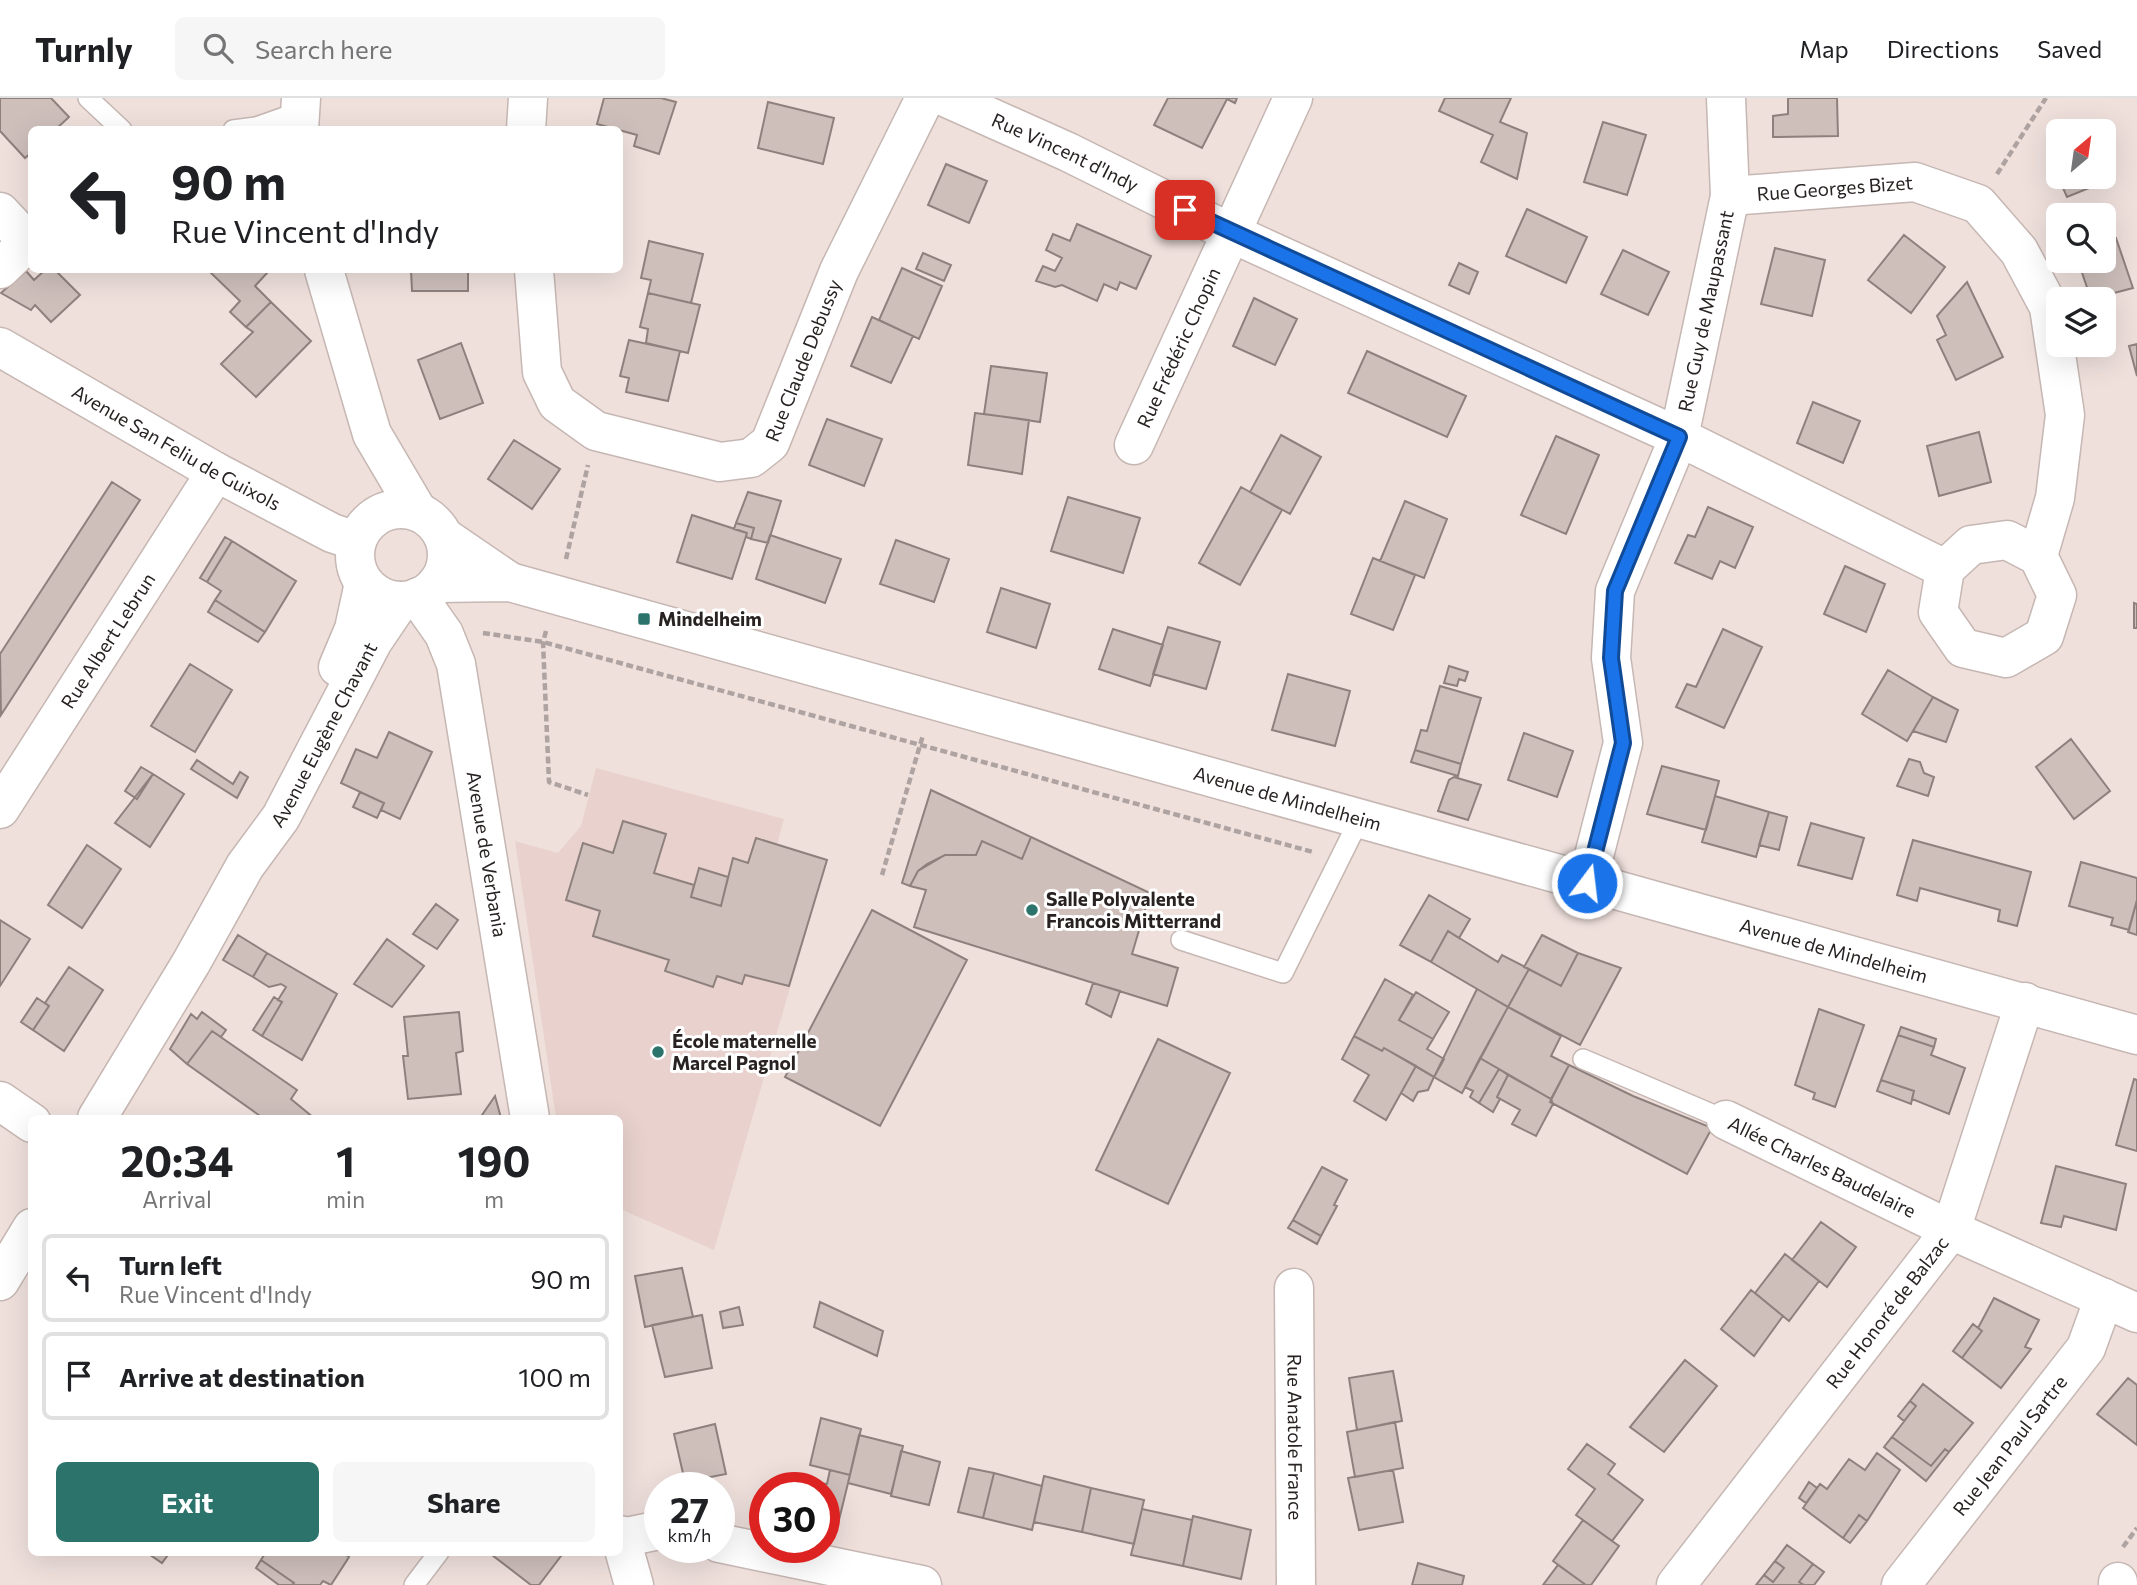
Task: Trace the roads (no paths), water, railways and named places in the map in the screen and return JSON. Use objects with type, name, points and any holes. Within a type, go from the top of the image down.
[{"type":"street","points":[[526,126],[528,98]]},
{"type":"street","name":"Rue Claude Debussy","points":[[534,273],[542,372],[557,402],[596,431],[720,462],[751,458],[770,443],[839,271],[925,98]]},
{"type":"street","name":"Rue Vincent d'Indy","points":[[947,98],[1068,152],[1231,233],[1679,437]]},
{"type":"street","name":"Rue Frédéric Chopin","points":[[1134,445],[1293,98]]},
{"type":"street","name":"Rue Guy de Maupassant","points":[[1587,883],[1623,743],[1611,658],[1615,591],[1679,437],[1730,196],[1726,98]]},
{"type":"street","name":"Rue Georges Bizet","points":[[1730,196],[1915,182],[1978,204],[2019,251],[2049,307],[2065,415],[2055,498],[2038,556]]},
{"type":"street","points":[[0,212],[27,243],[0,269]]},
{"type":"street","points":[[325,273],[372,434],[447,553],[444,569],[418,594],[380,596],[364,583],[354,555],[361,532],[372,434]]},
{"type":"street","name":"Avenue San Feliu de Guixols","points":[[0,347],[216,472],[332,533],[361,532]]},
{"type":"street","points":[[1679,437],[1945,569]]},
{"type":"street","name":"Rue Albert Lebrun","points":[[0,809],[216,472]]},
{"type":"street","points":[[361,532],[391,509],[431,525],[510,582]]},
{"type":"street","points":[[2007,540],[2038,556],[2057,595],[2044,636],[2006,658],[1963,648],[1938,612],[1945,569],[1971,545],[1983,543],[2007,540]]},
{"type":"street","name":"Avenue de Mindelheim","points":[[418,594],[510,582],[2137,1035]]},
{"type":"street","name":"Avenue Eugène Chavant","points":[[245,866],[262,811],[344,656],[354,629],[364,583]]},
{"type":"street","name":"Avenue de Verbania","points":[[418,594],[444,634],[456,664],[530,1115]]},
{"type":"street","name":"Avenue Eugène Chavant","points":[[99,1115],[245,866],[281,817],[373,641],[418,594]]},
{"type":"street","name":"Rue Honoré de Balzac","points":[[1676,1585],[1951,1230],[2025,1002]]},
{"type":"street","points":[[0,1101],[28,1120]]},
{"type":"street","name":"Allée Charles Baudelaire","points":[[1726,1120],[1951,1230],[2120,1305]]},
{"type":"street","points":[[0,1281],[28,1235]]},
{"type":"street","name":"Rue Anatole France","points":[[1294,1288],[1296,1585]]},
{"type":"street","name":"Rue Jean Paul Sartre","points":[[1901,1585],[2120,1305]]},
{"type":"street","points":[[623,1536],[644,1533]]},
{"type":"street","points":[[735,1546],[922,1585]]},
{"type":"street","points":[[623,1547],[634,1585]]},
{"type":"lane","points":[[88,98],[118,126]]},
{"type":"lane","points":[[259,126],[300,113]]},
{"type":"lane","points":[[1181,940],[1283,973],[1360,818]]},
{"type":"lane","name":"Allée Charles Baudelaire","points":[[1583,1059],[1726,1120]]},
{"type":"lane","points":[[414,1585],[436,1556]]},
{"type":"place","name":"Mindelheim","points":[[644,619]]},
{"type":"place","name":"Salle Polyvalente Francois Mitterrand","points":[[1032,910]]},
{"type":"place","name":"École maternelle Marcel Pagnol","points":[[658,1052]]}]
